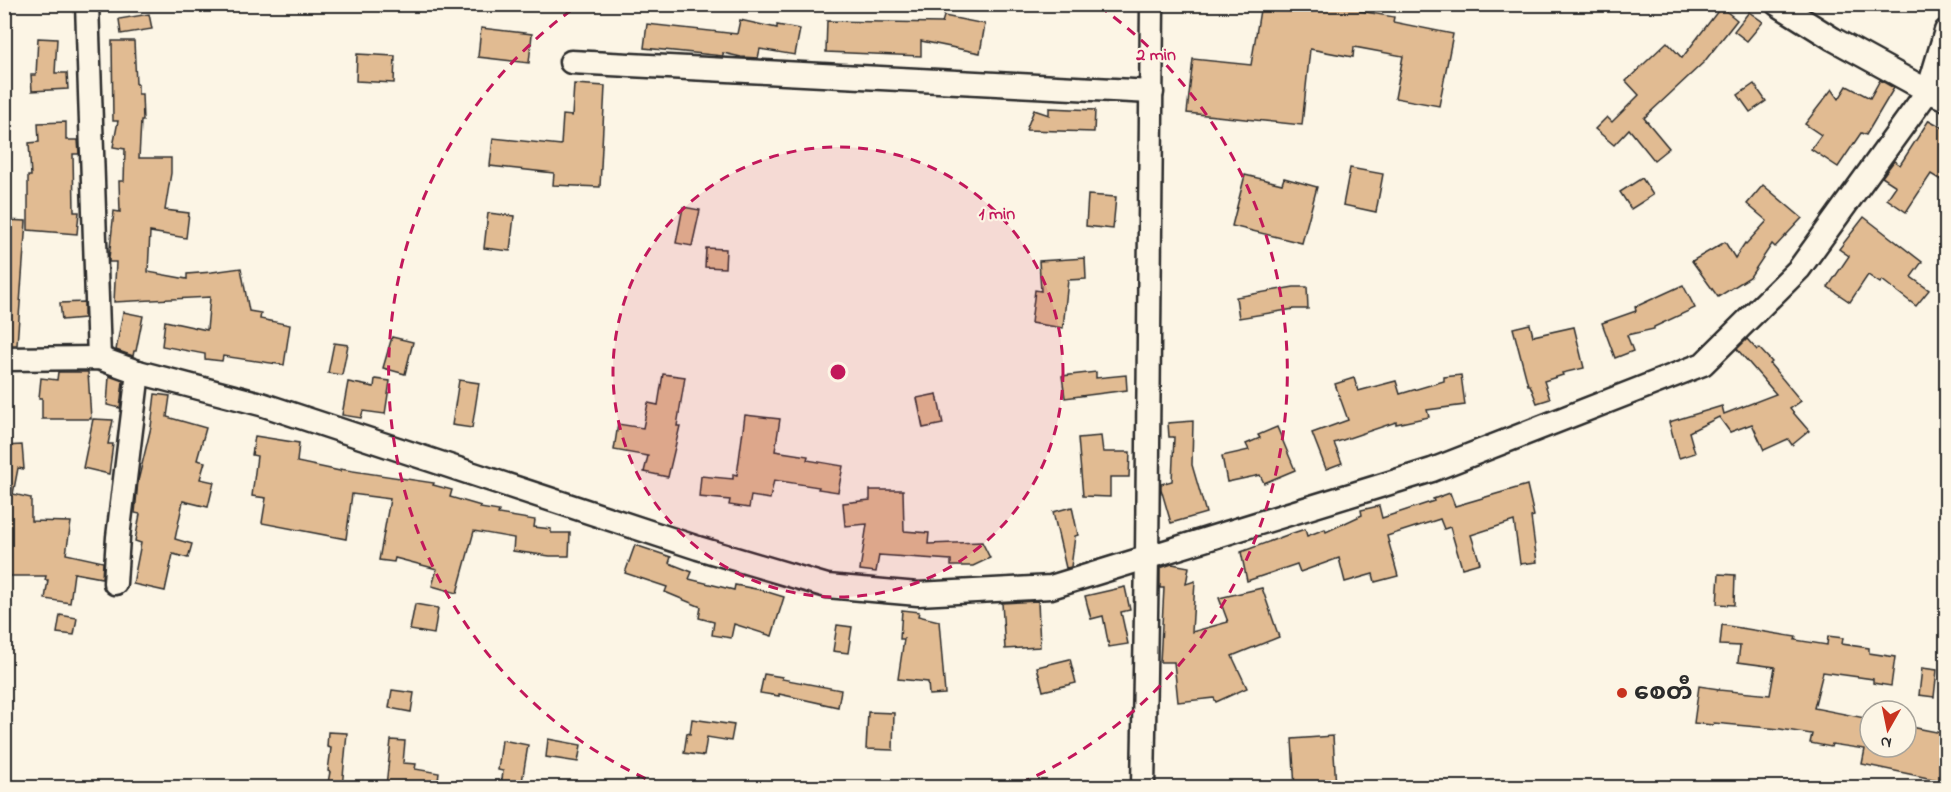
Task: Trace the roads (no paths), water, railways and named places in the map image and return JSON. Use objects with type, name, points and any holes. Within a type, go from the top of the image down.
[{"type":"street","points":[[87,4],[99,358]]},
{"type":"street","points":[[1143,788],[1152,4]]},
{"type":"street","points":[[1777,4],[1833,39],[1937,95]]},
{"type":"street","points":[[4,358],[99,358],[138,372],[261,404],[687,544],[827,586],[918,594],[1052,587],[1432,470],[1703,364],[1799,269],[1937,95],[1947,31]]},
{"type":"street","points":[[571,62],[1152,92]]},
{"type":"street","points":[[115,583],[118,537],[138,372]]},
{"type":"place","name":"စေတီ","points":[[1622,693]]}]
